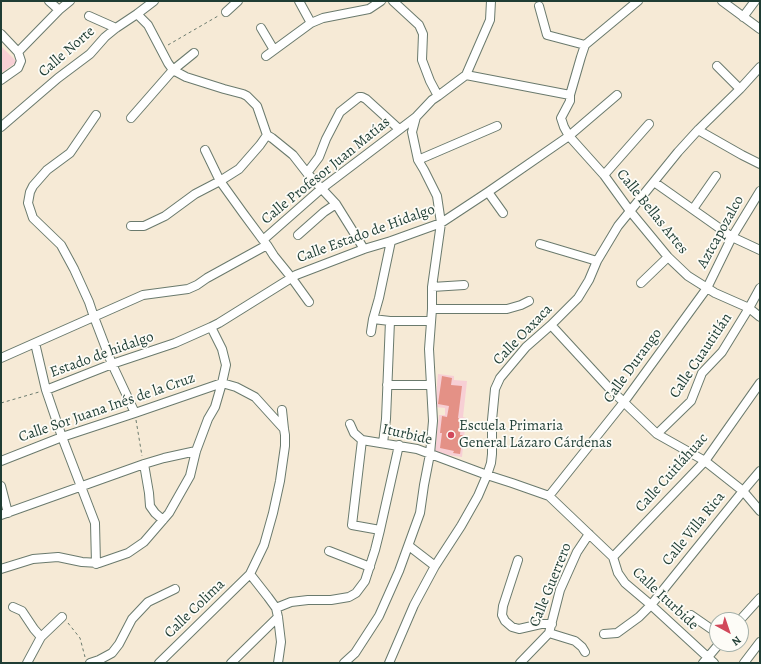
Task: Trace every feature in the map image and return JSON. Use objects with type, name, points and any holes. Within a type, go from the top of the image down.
[{"type":"street","points":[[49,1],[58,10]]},
{"type":"street","points":[[18,52],[58,10],[70,1]]},
{"type":"street","name":"Calle Norte","points":[[1,127],[58,78],[90,54],[105,37],[154,1]]},
{"type":"street","points":[[226,12],[238,1]]},
{"type":"street","points":[[299,1],[311,23]]},
{"type":"street","points":[[266,56],[311,23],[323,18],[368,9],[381,1]]},
{"type":"street","points":[[393,1],[419,25],[423,34],[422,60],[430,81],[438,96],[466,75],[490,20],[491,1]]},
{"type":"street","points":[[539,6],[547,35],[585,45],[638,1]]},
{"type":"street","points":[[722,1],[760,29]]},
{"type":"street","points":[[743,17],[755,1]]},
{"type":"street","points":[[137,14],[148,25],[173,70],[186,77],[247,96],[256,106],[267,135],[293,155],[321,189],[336,204],[364,249]]},
{"type":"street","points":[[89,16],[116,28]]},
{"type":"street","points":[[261,28],[274,50]]},
{"type":"street","points":[[1,34],[18,52],[21,61],[18,68],[1,80]]},
{"type":"street","name":"Calle Bellas Artes","points":[[585,45],[570,95],[570,101],[561,118],[569,136],[604,175],[630,211],[668,257],[688,276],[715,293],[749,308],[760,316]]},
{"type":"street","points":[[131,118],[173,70],[194,53]]},
{"type":"street","points":[[717,66],[740,89]]},
{"type":"street","name":"Calle Oaxaca","points":[[389,663],[414,605],[478,496],[487,475],[492,454],[492,420],[495,389],[500,378],[526,347],[578,298],[589,280],[597,261],[618,226],[698,130],[760,67]]},
{"type":"street","points":[[466,75],[570,95]]},
{"type":"street","name":"Calle Estado de Hidalgo","points":[[211,327],[291,277],[364,249],[440,223],[569,136],[617,95]]},
{"type":"street","name":"Calle Profesor Juan Matías","points":[[1,358],[143,295],[188,289],[197,285],[265,242],[321,189],[416,116],[438,96]]},
{"type":"street","points":[[307,172],[319,157],[326,139],[340,112],[359,97],[366,99],[399,129]]},
{"type":"street","points":[[96,115],[70,153],[47,170],[34,186],[30,192],[28,203],[33,218],[61,245],[77,275],[89,302],[112,364],[135,413]]},
{"type":"street","points":[[344,663],[355,654],[379,616],[399,571],[420,513],[430,454],[433,421],[429,349],[432,287],[440,223],[436,196],[418,160],[412,132],[416,116]]},
{"type":"street","points":[[604,175],[649,124]]},
{"type":"street","points":[[418,160],[497,126]]},
{"type":"street","points":[[698,130],[760,164]]},
{"type":"street","points":[[131,226],[144,226],[165,216],[195,194],[239,169],[267,135]]},
{"type":"street","points":[[205,150],[220,181],[309,302]]},
{"type":"street","points":[[693,209],[716,176]]},
{"type":"street","points":[[654,182],[732,236],[760,250]]},
{"type":"street","name":"Aztcapozalco","points":[[707,288],[732,236],[760,191]]},
{"type":"street","points":[[488,192],[503,213]]},
{"type":"street","points":[[298,235],[324,212],[336,204]]},
{"type":"street","points":[[371,332],[391,241]]},
{"type":"street","points":[[540,244],[597,261]]},
{"type":"street","points":[[641,283],[668,257]]},
{"type":"street","points":[[432,287],[464,285]]},
{"type":"street","name":"Calle Durango","points":[[549,496],[624,402],[707,288]]},
{"type":"street","name":"Calle Cuautitlán","points":[[657,434],[691,401],[702,373],[722,352],[760,288]]},
{"type":"street","points":[[432,309],[506,309],[529,301]]},
{"type":"street","points":[[373,319],[390,321],[431,321]]},
{"type":"street","points":[[383,443],[386,419],[390,321]]},
{"type":"street","points":[[551,325],[609,388],[657,434],[705,461],[743,491],[760,511]]},
{"type":"street","points":[[1,569],[33,559],[58,557],[96,564],[128,553],[144,542],[169,514],[190,476],[196,451],[208,419],[215,407],[222,383],[226,365],[222,349],[211,327]]},
{"type":"street","name":"Estado de hidalgo","points":[[46,390],[112,364],[175,343],[211,327]]},
{"type":"street","points":[[35,343],[46,390],[62,437],[95,522],[96,564]]},
{"type":"street","name":"Calle Cuitláhuac","points":[[613,557],[705,461],[760,382]]},
{"type":"street","points":[[222,383],[236,387],[254,397],[284,429]]},
{"type":"street","name":"Calle Sor Juana Inés de la Cruz","points":[[1,461],[62,437],[222,383]]},
{"type":"street","points":[[387,385],[430,385]]},
{"type":"street","name":"Calle Colima","points":[[159,663],[250,574],[264,545],[280,481],[285,446],[282,410]]},
{"type":"street","name":"Iturbide","points":[[350,424],[354,433],[362,440],[417,449],[487,475]]},
{"type":"street","points":[[362,440],[352,525],[380,530]]},
{"type":"street","points":[[276,608],[291,602],[332,600],[349,597],[356,593],[365,580],[370,567],[399,445]]},
{"type":"street","points":[[1,486],[5,514],[144,464],[196,451]]},
{"type":"street","points":[[144,464],[150,506],[163,520]]},
{"type":"street","name":"Calle Villa Rica","points":[[604,634],[617,633],[639,617],[651,605],[760,471]]},
{"type":"street","name":"Calle Iturbide","points":[[487,475],[549,496],[613,557],[618,573],[625,583],[651,605],[705,660],[714,663]]},
{"type":"street","name":"Calle Guerrero","points":[[520,663],[549,633],[560,590],[577,552],[589,534]]},
{"type":"street","points":[[409,546],[436,566]]},
{"type":"street","points":[[329,550],[370,567]]},
{"type":"street","points":[[518,560],[503,606],[502,614],[505,621],[512,628],[519,629],[541,624],[552,624]]},
{"type":"street","points":[[250,574],[276,608],[281,642],[278,663]]},
{"type":"street","points":[[88,660],[99,660],[112,653],[119,644],[132,619],[148,602],[175,589]]},
{"type":"street","points":[[747,612],[760,598]]},
{"type":"street","points":[[13,607],[22,612],[41,637]]},
{"type":"street","points":[[691,614],[709,626]]},
{"type":"street","points":[[28,663],[41,637],[62,616]]},
{"type":"street","points":[[231,663],[278,617]]},
{"type":"street","points":[[549,633],[575,641],[586,652]]},
{"type":"street","points":[[744,663],[760,642]]},
{"type":"street","points":[[705,660],[712,652]]},
{"type":"path","points":[[162,49],[226,12]]},
{"type":"path","name":"Estado de hidalgo","points":[[1,403],[46,390]]},
{"type":"path","points":[[135,413],[144,464]]},
{"type":"path","points":[[62,616],[80,638],[88,660]]},
{"type":"shaded area","points":[[1,46],[17,62],[1,73]]},
{"type":"shaded area","points":[[438,374],[454,376],[454,380],[467,381],[463,417],[466,418],[462,457],[435,453],[439,415],[445,415],[445,408],[435,407]]},
{"type":"building","points":[[442,376],[452,378],[451,385],[462,386],[458,418],[461,419],[460,435],[463,435],[460,454],[440,448],[442,416],[447,417],[449,406],[438,404]]},
{"type":"place","name":"Escuela Primaria General Lázaro Cárdenas","points":[[451,435]]}]
